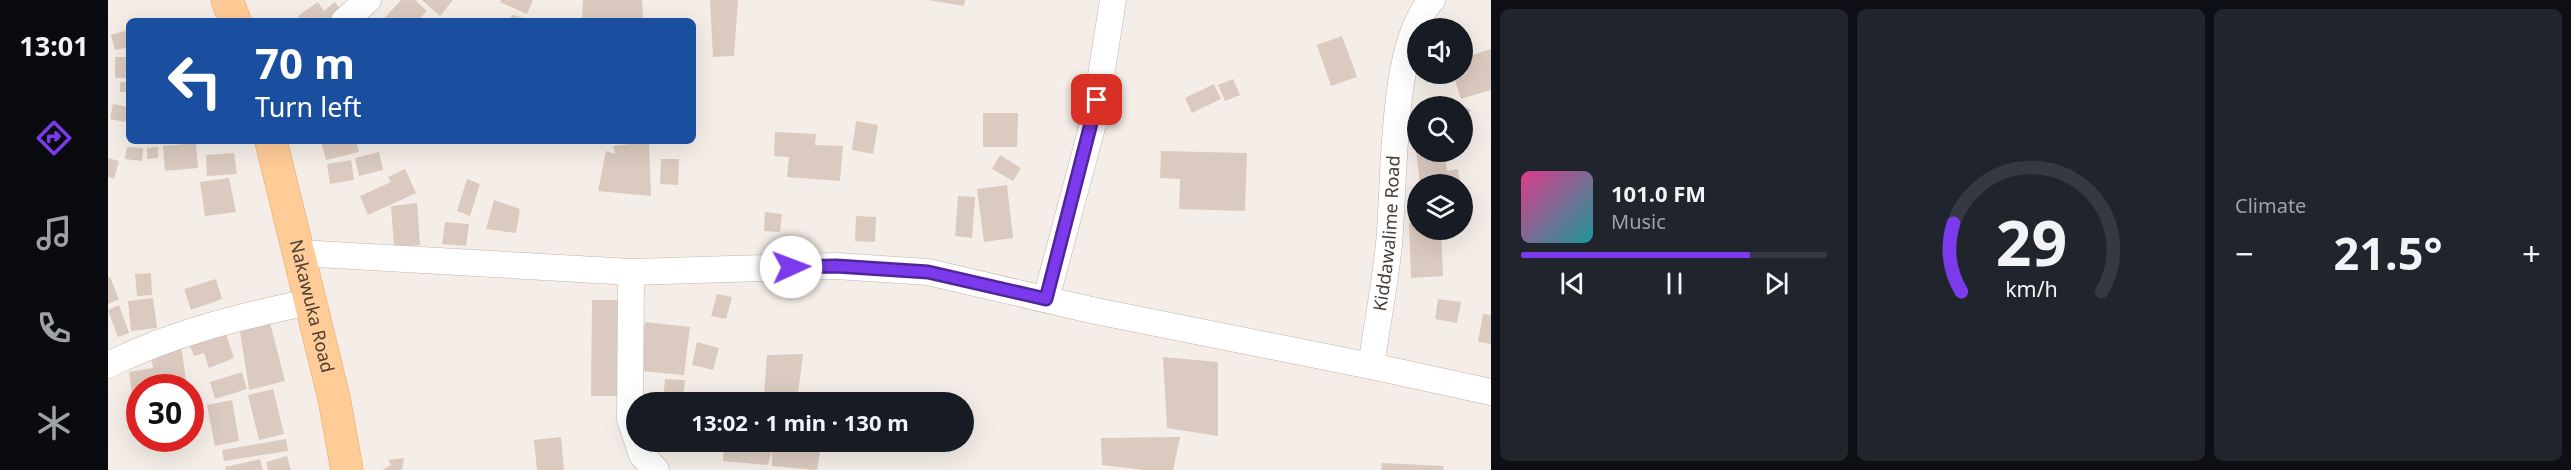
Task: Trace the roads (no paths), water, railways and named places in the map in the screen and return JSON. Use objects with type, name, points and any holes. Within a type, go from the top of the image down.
[{"type":"main road","points":[[227,0],[234,18]]},
{"type":"main road","name":"Nakawuka Road","points":[[272,144],[334,398],[347,470]]},
{"type":"street","points":[[347,18],[368,0]]},
{"type":"street","points":[[1046,299],[1094,120],[1113,0]]},
{"type":"street","name":"Kiddawalime Road","points":[[1371,366],[1389,245],[1400,87],[1408,42],[1432,0]]},
{"type":"street","points":[[299,253],[631,272],[836,266],[928,272],[1202,334],[1371,366],[1491,392]]},
{"type":"street","points":[[631,272],[630,419],[642,455],[656,470]]},
{"type":"street","points":[[108,365],[142,348],[198,329],[310,302]]}]
